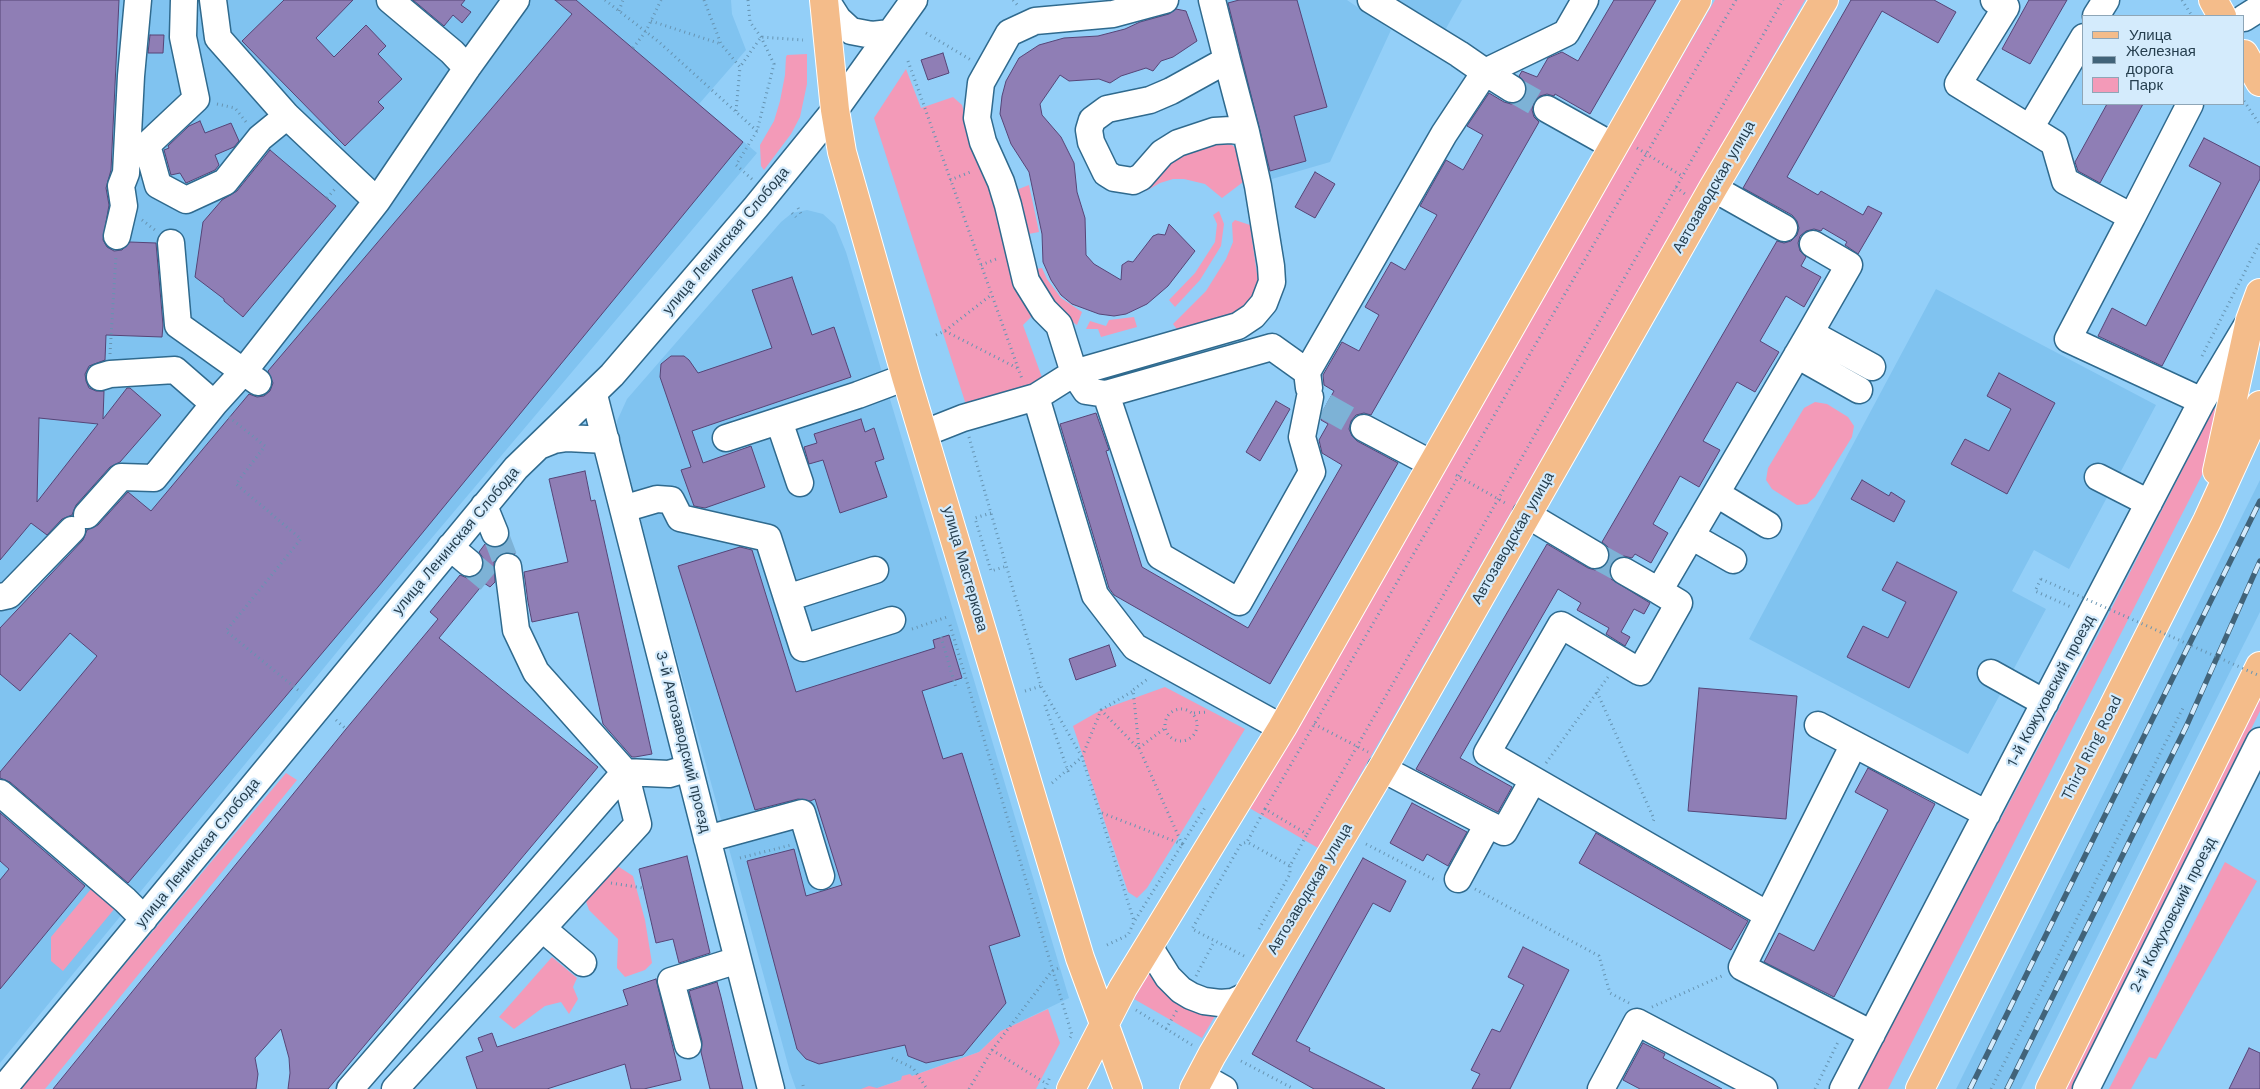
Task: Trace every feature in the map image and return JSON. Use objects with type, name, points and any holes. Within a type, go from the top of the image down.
[{"type":"main road","name":"улица Мастеркова","points":[[825,0],[835,110],[842,152],[906,376],[1077,948],[1128,1089]]},
{"type":"main road","points":[[1059,1086],[1104,1025],[1151,942],[1441,468],[1616,141],[1697,0]]},
{"type":"main road","name":"Автозаводская улица","points":[[1206,1085],[1248,995],[1376,761],[1520,511],[1824,0]]},
{"type":"main road","points":[[2213,0],[2221,15]]},
{"type":"main road","points":[[2245,56],[2260,82]]},
{"type":"main road","name":"1-й Кожуховский проезд","points":[[2250,320],[2260,293]]},
{"type":"main road","points":[[2207,521],[2250,320]]},
{"type":"main road","name":"Third Ring Road","points":[[1920,1089],[2207,521],[2260,405]]},
{"type":"main road","points":[[2050,1089],[2260,666]]},
{"type":"street","points":[[117,236],[124,206],[121,186],[126,173],[131,76],[138,0]]},
{"type":"street","points":[[184,0],[183,37],[196,100],[147,145],[158,185],[186,200],[225,182],[260,138],[287,116]]},
{"type":"street","points":[[213,0],[218,38],[287,116],[377,202]]},
{"type":"street","points":[[390,0],[452,52],[466,68]]},
{"type":"street","points":[[0,597],[9,595],[121,477],[154,478],[214,404],[251,377],[377,202],[466,68],[516,0]]},
{"type":"street","points":[[825,0],[838,19],[851,31],[872,35],[890,33]]},
{"type":"street","name":"улица Ленинская Слобода","points":[[4,1089],[144,919],[460,555],[484,506],[536,448],[612,376],[756,207],[835,110],[914,0]]},
{"type":"street","points":[[1106,394],[1160,556],[1239,602],[1312,472],[1302,437],[1318,402],[1306,372],[1272,347],[1106,394],[1086,391],[1074,373],[1059,325],[1044,310],[1026,281],[1003,190],[983,142],[977,118],[982,83],[1009,33],[1035,21],[1113,14],[1164,0]]},
{"type":"street","points":[[924,433],[963,418],[1033,398],[1074,373],[1238,326],[1253,316],[1264,302],[1272,282],[1258,186],[1212,0]]},
{"type":"street","points":[[1371,0],[1512,89]]},
{"type":"street","points":[[1306,372],[1444,134],[1485,72],[1566,33],[1585,0]]},
{"type":"street","points":[[1994,0],[2006,7],[1958,84],[2054,143],[2065,181],[2132,217]]},
{"type":"street","points":[[2097,15],[2106,0]]},
{"type":"street","points":[[2245,17],[2260,8]]},
{"type":"street","points":[[2030,128],[2082,40]]},
{"type":"street","points":[[1227,60],[1171,91],[1150,100],[1107,109],[1098,114],[1092,120],[1089,130],[1091,142],[1106,173],[1114,178],[1133,181],[1141,177],[1162,153],[1178,143],[1214,131],[1231,130],[1246,132]]},
{"type":"street","points":[[2189,105],[2068,339],[2202,401]]},
{"type":"street","points":[[1547,109],[1616,141]]},
{"type":"street","points":[[126,173],[139,175],[155,172]]},
{"type":"street","points":[[1713,188],[1784,228]]},
{"type":"street","points":[[171,242],[178,324],[251,377]]},
{"type":"street","points":[[1659,591],[1849,265],[1814,244]]},
{"type":"street","name":"1-й Кожуховский проезд","points":[[1843,1089],[2202,401],[2250,320]]},
{"type":"street","points":[[1810,333],[1872,367]]},
{"type":"street","points":[[1797,355],[1859,390]]},
{"type":"street","points":[[105,376],[176,370],[214,404]]},
{"type":"street","points":[[536,448],[554,440],[567,438],[606,440],[606,411],[612,376]]},
{"type":"street","points":[[726,438],[858,395],[906,376]]},
{"type":"street","name":"3-й Автозаводский проезд","points":[[594,394],[771,1089]]},
{"type":"street","points":[[1033,398],[1095,594],[1136,648],[1282,728]]},
{"type":"street","points":[[779,421],[800,483]]},
{"type":"street","points":[[1364,428],[1441,468]]},
{"type":"street","points":[[2098,477],[2149,503]]},
{"type":"street","points":[[1717,494],[1768,525]]},
{"type":"street","points":[[623,509],[657,500],[671,500],[680,518],[768,538],[804,648],[892,620]]},
{"type":"street","points":[[484,506],[495,533]]},
{"type":"street","points":[[1520,511],[1595,554]]},
{"type":"street","points":[[1691,536],[1733,560]]},
{"type":"street","points":[[787,598],[874,570]]},
{"type":"street","points":[[1624,572],[1679,603],[1640,672],[1562,625],[1488,753],[1768,915]]},
{"type":"street","points":[[397,1089],[638,824],[625,772],[536,672],[516,630],[512,606],[501,575]]},
{"type":"street","points":[[1991,673],[2045,703]]},
{"type":"street","points":[[1818,725],[1987,814]]},
{"type":"street","name":"2-й Кожуховский проезд","points":[[2086,1089],[2260,740]]},
{"type":"street","points":[[1854,744],[1742,967],[1872,1034]]},
{"type":"street","points":[[1376,761],[1504,832],[1534,780]]},
{"type":"street","points":[[625,772],[669,774],[689,768]]},
{"type":"street","points":[[350,1089],[625,772]]},
{"type":"street","points":[[0,793],[125,900],[144,919]]},
{"type":"street","points":[[707,839],[802,812],[821,876]]},
{"type":"street","points":[[1458,879],[1488,824]]},
{"type":"street","points":[[543,929],[583,963]]},
{"type":"street","points":[[1151,942],[1156,958],[1168,977],[1181,990],[1191,996],[1204,1001],[1220,1003],[1233,1002],[1248,995]]},
{"type":"street","points":[[688,1045],[671,981],[738,960]]},
{"type":"street","points":[[1609,1086],[1640,1016],[1764,1089]]},
{"type":"path","points":[[605,0],[646,31],[757,131]]},
{"type":"path","points":[[619,11],[622,0]]},
{"type":"path","points":[[633,48],[646,31],[661,0]]},
{"type":"path","points":[[704,0],[721,44],[740,67]]},
{"type":"path","points":[[748,0],[750,22],[761,37],[774,64],[757,131],[736,165],[757,182]]},
{"type":"path","points":[[1248,949],[1243,958],[1192,929],[1241,844],[1247,842],[1644,154],[1736,0]]},
{"type":"path","points":[[1257,932],[1290,874],[1290,866],[1307,834],[1356,746],[1783,0]]},
{"type":"path","points":[[2182,0],[2191,15]]},
{"type":"path","points":[[651,20],[721,44]]},
{"type":"path","points":[[926,33],[988,71]]},
{"type":"path","points":[[761,37],[803,40]]},
{"type":"path","points":[[736,111],[740,67],[761,37]]},
{"type":"path","points":[[908,61],[1018,368],[1033,398]]},
{"type":"path","points":[[196,100],[235,108],[260,138]]},
{"type":"path","points":[[2245,102],[2260,125]]},
{"type":"path","points":[[1616,141],[1644,154],[1682,176]]},
{"type":"path","points":[[124,206],[171,242]]},
{"type":"path","points":[[798,208],[801,214]]},
{"type":"path","points":[[792,213],[796,217]]},
{"type":"path","points":[[105,376],[110,339],[117,236]]},
{"type":"path","points":[[981,265],[992,261]]},
{"type":"path","points":[[936,334],[945,331],[991,295]]},
{"type":"path","points":[[945,331],[1018,368]]},
{"type":"path","points":[[214,404],[266,446],[236,484],[301,539],[226,630],[298,690]]},
{"type":"path","points":[[963,418],[1041,686],[1082,757],[1134,922]]},
{"type":"path","points":[[1441,468],[1520,511]]},
{"type":"path","points":[[991,513],[975,518],[988,562],[991,571],[1007,566]]},
{"type":"path","points":[[2041,579],[2260,676]]},
{"type":"path","points":[[919,626],[947,617]]},
{"type":"path","points":[[950,625],[1072,1035]]},
{"type":"path","points":[[941,637],[956,688]]},
{"type":"path","points":[[1534,780],[1620,660]]},
{"type":"path","points":[[1052,783],[1082,757],[1101,710],[1133,690],[1166,664]]},
{"type":"path","points":[[1025,691],[1041,686]]},
{"type":"path","points":[[1133,690],[1139,748],[1182,844]]},
{"type":"path","points":[[1597,692],[1654,819],[1644,844]]},
{"type":"path","points":[[1046,705],[1069,774]]},
{"type":"path","points":[[1991,1089],[2184,706]]},
{"type":"path","points":[[1139,748],[1165,728],[1169,713],[1178,708],[1189,710],[1196,717],[1196,732],[1184,741],[1170,737],[1165,728]]},
{"type":"path","points":[[1101,710],[1139,748]]},
{"type":"path","points":[[331,716],[346,729]]},
{"type":"path","points":[[1308,721],[1356,746],[1376,761]]},
{"type":"path","points":[[1107,946],[1128,936],[1134,922],[1209,802]]},
{"type":"path","points":[[1265,809],[1307,834]]},
{"type":"path","points":[[1101,813],[1182,844]]},
{"type":"path","points":[[1247,842],[1290,866]]},
{"type":"path","points":[[740,858],[796,844]]},
{"type":"path","points":[[1366,844],[1446,886],[1458,879],[1599,956],[1610,993],[1640,1016],[1742,967]]},
{"type":"path","points":[[588,879],[643,888]]},
{"type":"path","points":[[969,1089],[992,1050],[1052,971],[1059,968]]},
{"type":"path","points":[[1129,1006],[1197,1048]]},
{"type":"path","points":[[992,1050],[1059,1086]]},
{"type":"path","points":[[892,1058],[913,1068],[926,1089]]},
{"type":"path","points":[[1241,1061],[1294,1089]]},
{"type":"shaded area","points":[[0,0],[731,0],[732,14],[746,50],[699,104],[757,153],[387,591],[0,1063]]},
{"type":"shaded area","points":[[1218,0],[1347,0],[1391,30],[1330,162],[1265,181]]},
{"type":"shaded area","points":[[1391,0],[1462,0],[1444,32]]},
{"type":"shaded area","points":[[807,210],[823,214],[835,225],[846,252],[1069,998],[1001,1031],[979,1052],[875,1089],[796,1089],[617,439],[617,421],[627,399],[781,222],[792,213]]},
{"type":"shaded area","points":[[1936,289],[2156,405],[2069,569],[2034,550],[2012,591],[2046,609],[1968,754],[1749,639]]},
{"type":"shaded area","points":[[2260,480],[2260,612],[2021,1089],[1956,1089]]},
{"type":"green space","points":[[1715,0],[1805,0],[1318,848],[1246,806]]},
{"type":"green space","points":[[807,54],[807,84],[800,117],[791,134],[764,170],[761,166],[760,145],[774,121],[780,101],[786,57],[787,55]]},
{"type":"green space","points":[[906,69],[921,108],[953,97],[962,105],[975,156],[989,188],[1007,243],[1020,295],[1026,307],[1034,314],[1023,325],[1044,383],[967,408],[874,118]]},
{"type":"green space","points":[[1222,143],[1232,145],[1238,150],[1247,179],[1222,198],[1205,184],[1184,179],[1173,179],[1160,183],[1146,191],[1152,179],[1173,158],[1206,145]]},
{"type":"green space","points":[[1029,185],[1039,232],[1023,235],[1011,192]]},
{"type":"green space","points":[[1219,211],[1224,224],[1221,246],[1200,280],[1175,307],[1169,300],[1195,273],[1215,242],[1217,224],[1213,215]]},
{"type":"green space","points":[[1235,220],[1250,225],[1258,281],[1254,293],[1241,310],[1210,323],[1179,332],[1173,324],[1206,291],[1226,259],[1233,242],[1232,223]]},
{"type":"green space","points":[[1042,268],[1047,279],[1061,298],[1082,312],[1077,325],[1065,317],[1030,270]]},
{"type":"green space","points":[[1134,317],[1137,327],[1101,337],[1098,329],[1086,329],[1090,321],[1106,326],[1109,320]]},
{"type":"green space","points":[[1815,402],[1827,404],[1848,417],[1854,426],[1852,437],[1815,497],[1807,504],[1797,505],[1772,489],[1766,480],[1768,468],[1804,408]]},
{"type":"green space","points":[[2214,408],[2219,410],[2204,471],[1888,1089],[1858,1089],[2098,635]]},
{"type":"green space","points":[[1165,687],[1245,729],[1147,888],[1137,898],[1128,892],[1073,726],[1101,710]]},
{"type":"green space","points":[[2260,699],[2260,711],[2074,1089],[2066,1089]]},
{"type":"green space","points":[[286,773],[297,780],[45,1089],[20,1089]]},
{"type":"green space","points":[[2225,862],[2257,881],[2156,1059],[2149,1057],[2131,1089],[2109,1089]]},
{"type":"green space","points":[[616,865],[633,876],[645,920],[652,963],[645,970],[625,977],[617,968],[618,939],[589,910],[583,893]]},
{"type":"green space","points":[[96,883],[120,902],[63,971],[51,961],[51,937]]},
{"type":"green space","points":[[552,957],[577,978],[573,987],[578,999],[569,1014],[561,1002],[545,1006],[514,1029],[499,1017]]},
{"type":"green space","points":[[1149,972],[1161,985],[1218,1011],[1202,1038],[1134,999]]},
{"type":"green space","points":[[1048,1009],[1060,1043],[1036,1089],[861,1089],[869,1086],[877,1088],[901,1080],[902,1076],[910,1074],[912,1076],[979,1052],[1001,1031]]},
{"type":"building","points":[[0,0],[119,0],[111,170],[106,188],[109,205],[103,240],[107,247],[114,251],[122,250],[130,242],[156,243],[163,325],[162,337],[106,335],[105,360],[89,366],[85,374],[89,388],[96,391],[104,391],[103,419],[127,388],[130,388],[161,415],[120,462],[110,467],[76,505],[72,515],[62,519],[47,535],[31,523],[0,560]],"holes":[[[39,418],[98,424],[37,502]]]},
{"type":"building","points":[[284,0],[353,0],[316,38],[334,57],[366,25],[386,46],[378,54],[402,79],[378,102],[384,108],[345,146],[242,41]]},
{"type":"building","points":[[413,0],[465,0],[461,5],[471,12],[462,23],[453,15],[444,26]]},
{"type":"building","points":[[555,0],[576,0],[743,142],[378,587],[128,883],[10,782],[0,778],[0,772],[97,656],[70,633],[20,691],[0,674],[0,628],[83,540],[87,530],[98,525],[128,492],[151,511],[249,394],[257,397],[264,396],[270,391],[273,383],[268,371],[572,14]]},
{"type":"building","points":[[1239,0],[1297,0],[1327,107],[1294,116],[1306,161],[1270,171],[1228,3]]},
{"type":"building","points":[[1614,0],[1656,0],[1590,114],[1555,94],[1554,96],[1547,94],[1540,96],[1534,101],[1532,110],[1534,117],[1539,122],[1483,220],[1371,415],[1364,413],[1356,415],[1351,421],[1349,429],[1357,441],[1398,463],[1270,684],[1114,595],[1109,588],[1060,424],[1096,413],[1109,450],[1106,451],[1142,567],[1248,628],[1342,465],[1322,453],[1319,440],[1328,424],[1321,420],[1323,411],[1334,391],[1324,385],[1323,375],[1342,342],[1359,351],[1379,315],[1365,307],[1391,262],[1405,270],[1437,215],[1420,206],[1446,160],[1463,170],[1483,135],[1467,126],[1489,93],[1504,102],[1511,104],[1519,102],[1527,90],[1525,82],[1519,76],[1522,71],[1537,77],[1548,58],[1562,52],[1578,61]]},
{"type":"building","points":[[1851,0],[1934,0],[1956,12],[1938,43],[1882,11],[1787,177],[1818,195],[1821,191],[1863,215],[1868,206],[1882,213],[1858,254],[1845,245],[1847,242],[1823,228],[1821,231],[1814,229],[1806,231],[1800,236],[1798,243],[1800,251],[1806,257],[1801,266],[1821,277],[1804,307],[1786,296],[1760,341],[1779,352],[1755,392],[1737,382],[1703,441],[1720,450],[1699,487],[1680,476],[1653,524],[1668,533],[1651,563],[1635,554],[1632,558],[1624,556],[1617,558],[1611,564],[1609,572],[1611,579],[1650,603],[1644,614],[1634,609],[1621,632],[1630,637],[1625,646],[1606,634],[1609,628],[1577,610],[1581,603],[1558,589],[1460,758],[1512,787],[1498,812],[1416,769],[1547,544],[1588,568],[1595,570],[1602,568],[1608,563],[1610,555],[1608,547],[1602,542],[1777,241],[1784,243],[1791,241],[1797,235],[1799,228],[1797,221],[1792,215],[1743,188]]},
{"type":"building","points":[[2029,0],[2067,0],[2030,64],[2002,49]]},
{"type":"building","points":[[1176,9],[1186,11],[1197,41],[1173,57],[1161,61],[1153,71],[1146,68],[1121,76],[1110,83],[1099,79],[1069,81],[1060,75],[1040,104],[1042,115],[1061,137],[1074,163],[1077,192],[1085,218],[1086,255],[1094,264],[1121,280],[1122,265],[1128,261],[1133,262],[1153,236],[1158,234],[1165,235],[1169,224],[1195,251],[1168,286],[1147,304],[1126,314],[1114,316],[1099,314],[1072,304],[1061,295],[1051,280],[1043,262],[1042,234],[1029,172],[1011,144],[1000,114],[1002,96],[1006,81],[1019,58],[1039,45],[1064,38],[1098,36],[1125,29],[1140,22],[1169,14]]},
{"type":"building","points":[[150,35],[164,35],[163,53],[148,53]]},
{"type":"building","points":[[943,53],[949,73],[928,80],[921,60]]},
{"type":"building","points":[[2106,105],[2142,105],[2100,183],[2078,171],[2075,162]]},
{"type":"building","points":[[200,121],[205,133],[231,123],[239,141],[234,147],[215,155],[219,165],[215,170],[186,183],[180,173],[171,175],[164,150],[169,148],[168,146],[189,126]]},
{"type":"building","points":[[2204,138],[2260,167],[2260,179],[2162,366],[2098,336],[2112,308],[2146,326],[2221,183],[2189,166]]},
{"type":"building","points":[[270,150],[336,206],[243,317],[224,299],[195,277],[203,222],[222,200],[237,191]]},
{"type":"building","points":[[1315,172],[1335,184],[1315,218],[1295,207]]},
{"type":"building","points":[[792,277],[812,335],[834,327],[851,377],[692,431],[703,463],[751,446],[765,487],[705,508],[694,506],[681,470],[691,467],[660,377],[661,364],[671,356],[684,356],[698,373],[772,348],[752,290]]},
{"type":"building","points":[[1999,373],[2055,403],[2007,494],[1951,464],[1965,439],[1989,451],[2011,409],[1987,396]]},
{"type":"building","points":[[1276,401],[1290,409],[1260,461],[1246,452]]},
{"type":"building","points":[[861,419],[865,432],[874,428],[884,459],[875,462],[887,497],[840,513],[823,460],[809,464],[804,447],[817,443],[814,434]]},
{"type":"building","points":[[585,471],[591,501],[595,500],[652,754],[632,757],[603,724],[578,612],[532,622],[524,572],[568,562],[549,479]]},
{"type":"building","points":[[1862,480],[1889,496],[1891,492],[1905,501],[1894,522],[1851,499]]},
{"type":"building","points":[[509,538],[515,554],[507,552],[499,555],[494,562],[495,582],[490,587],[484,583],[439,638],[598,767],[328,1089],[288,1089],[289,1058],[281,1029],[255,1058],[258,1074],[256,1089],[53,1089],[438,619],[430,612],[460,575],[467,578],[474,577],[480,573],[484,565],[483,558],[479,552],[485,544],[492,548],[501,547]]},
{"type":"building","points":[[740,547],[752,550],[796,692],[935,648],[933,640],[949,635],[962,678],[922,691],[943,759],[962,753],[1020,936],[989,946],[1006,1003],[963,1055],[926,1063],[908,1056],[905,1045],[819,1064],[806,1059],[797,1049],[747,861],[794,849],[806,896],[842,885],[815,799],[810,801],[798,799],[755,810],[678,566]]},
{"type":"building","points":[[1897,562],[1957,592],[1909,688],[1847,657],[1863,626],[1888,638],[1906,602],[1882,590]]},
{"type":"building","points":[[1109,645],[1116,666],[1076,680],[1069,659]]},
{"type":"building","points":[[1699,688],[1797,696],[1786,819],[1688,811]]},
{"type":"building","points":[[1868,768],[1935,804],[1834,997],[1764,962],[1779,933],[1814,951],[1888,810],[1855,792]]},
{"type":"building","points":[[1412,803],[1467,832],[1448,866],[1427,854],[1423,861],[1390,843]]},
{"type":"building","points":[[0,813],[85,886],[0,989],[0,880],[9,869],[0,861]]},
{"type":"building","points":[[1596,833],[1748,921],[1731,950],[1579,863]]},
{"type":"building","points":[[687,856],[710,953],[679,963],[673,939],[656,943],[639,869]]},
{"type":"building","points":[[1363,858],[1406,881],[1390,912],[1373,903],[1296,1041],[1310,1048],[1309,1051],[1385,1089],[1314,1089],[1252,1054]]},
{"type":"building","points":[[1523,947],[1569,970],[1510,1089],[1472,1089],[1480,1074],[1471,1070],[1492,1029],[1500,1032],[1524,985],[1508,977]]},
{"type":"building","points":[[656,979],[681,1080],[644,1089],[631,1089],[625,1064],[547,1089],[477,1089],[466,1057],[483,1051],[478,1038],[492,1033],[497,1047],[628,1005],[623,990]]},
{"type":"building","points":[[717,982],[743,1089],[710,1089],[701,1052],[702,1041],[689,991]]},
{"type":"building","points":[[1643,1043],[1665,1054],[1663,1058],[1722,1089],[1640,1089],[1623,1080]]},
{"type":"building","points":[[2249,1048],[2260,1053],[2260,1089],[2229,1089]]},
{"type":"tunnel","points":[[1512,89],[1547,109]]},
{"type":"tunnel","points":[[1325,406],[1364,428]]},
{"type":"tunnel","points":[[495,533],[508,567]]},
{"type":"tunnel","points":[[1595,555],[1624,571]]},
{"type":"tunnel","points":[[469,563],[493,583]]},
{"type":"railway","points":[[1970,1089],[2260,501]]},
{"type":"railway","points":[[2007,1089],[2186,727],[2260,561]]}]
